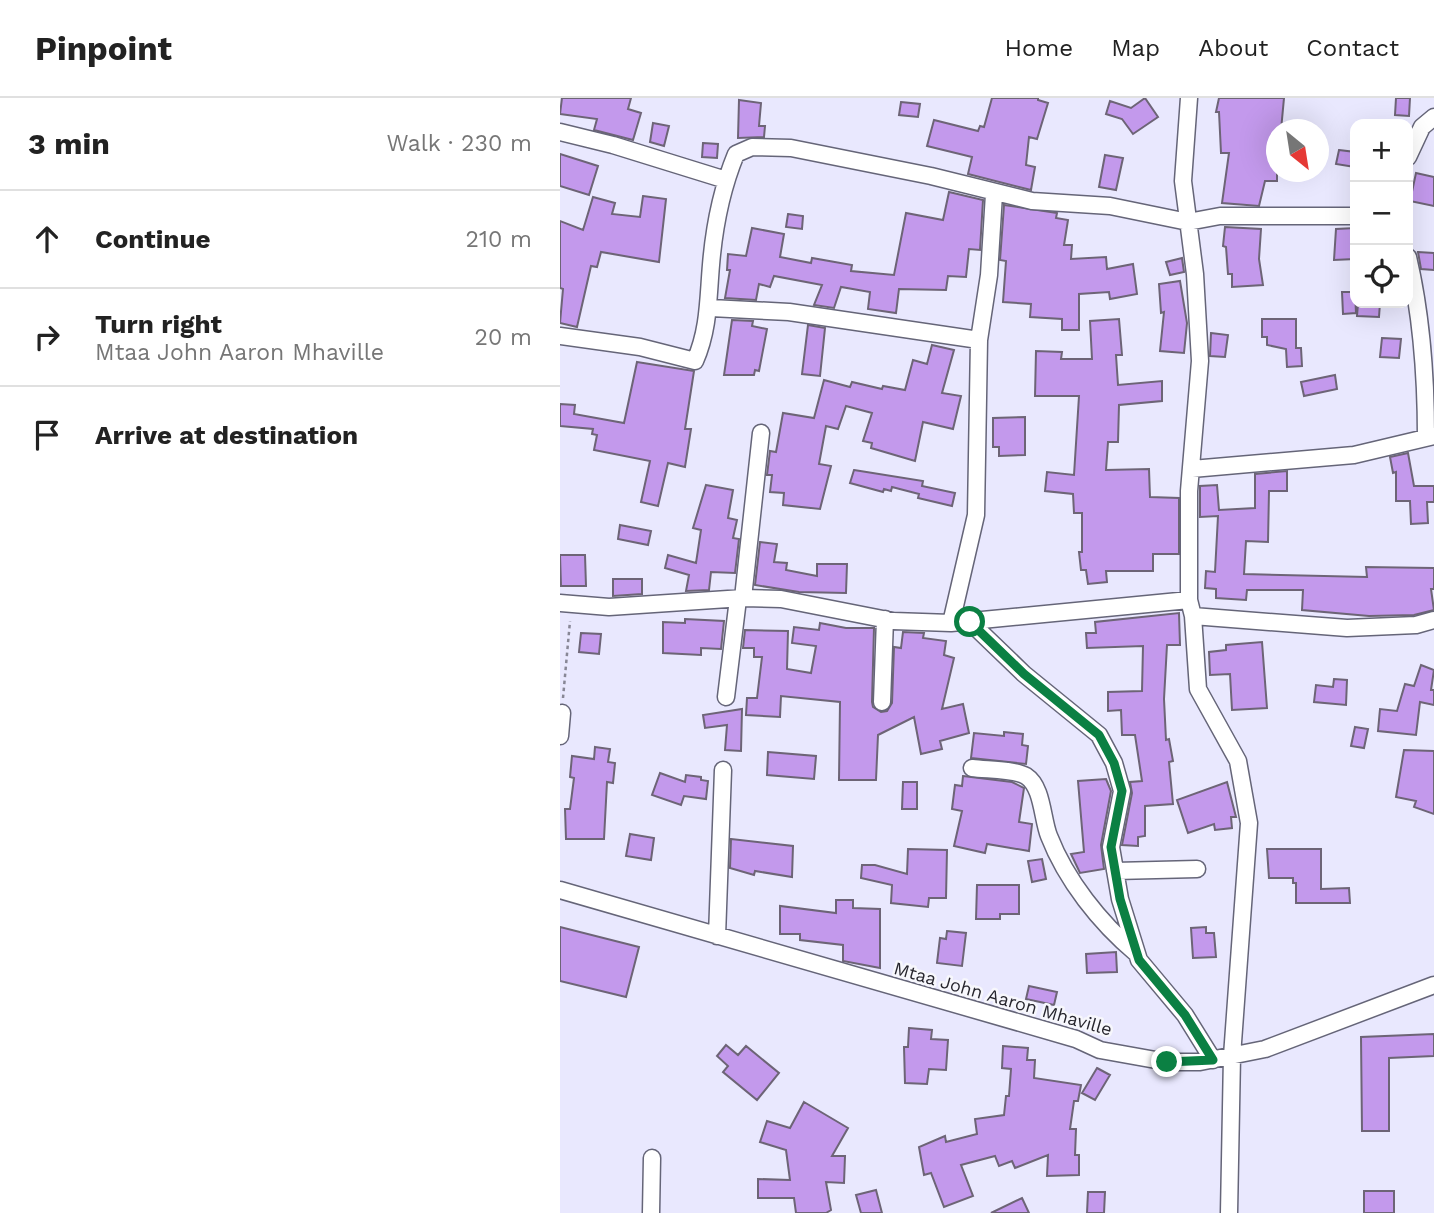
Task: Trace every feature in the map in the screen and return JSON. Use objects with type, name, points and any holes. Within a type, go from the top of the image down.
[{"type":"street","points":[[1189,98],[1183,181],[1199,323],[1189,491],[1189,600],[1194,616],[1198,689],[1238,761],[1250,823],[1232,1056],[1229,1213]]},
{"type":"street","points":[[1413,147],[1422,127],[1434,117]]},
{"type":"street","points":[[560,132],[613,145],[726,180]]},
{"type":"street","points":[[560,335],[639,347],[695,361],[710,309],[711,265],[726,180],[736,154],[752,147],[770,146],[922,174],[994,194],[1032,201],[1110,206],[1188,222],[1220,216],[1350,216]]},
{"type":"street","points":[[951,623],[976,515],[979,340],[989,275],[994,194]]},
{"type":"street","points":[[1192,469],[1354,455],[1430,436],[1426,372],[1413,279]]},
{"type":"street","points":[[710,309],[789,312],[979,340]]},
{"type":"street","points":[[726,697],[761,433]]},
{"type":"street","points":[[566,604],[609,607],[741,599],[807,603],[884,620],[951,623],[1189,600]]},
{"type":"street","points":[[1194,616],[1347,628],[1416,625],[1434,620]]},
{"type":"street","points":[[882,702],[884,620]]},
{"type":"street","points":[[970,622],[1024,674],[1099,735],[1114,763],[1122,791],[1111,847],[1120,899],[1136,953],[1185,1015],[1213,1060]]},
{"type":"street","points":[[560,736],[562,713]]},
{"type":"street","points":[[972,768],[1025,775],[1032,782],[1040,801],[1048,835],[1066,870],[1112,933],[1136,953]]},
{"type":"street","points":[[717,936],[723,769]]},
{"type":"street","points":[[1115,871],[1197,869]]},
{"type":"street","name":"Mtaa John Aaron Mhaville","points":[[560,890],[1076,1040],[1100,1050],[1167,1062],[1213,1060],[1265,1049],[1434,985]]},
{"type":"street","points":[[651,1213],[652,1158]]},
{"type":"path","points":[[562,713],[566,604]]},
{"type":"building","points":[[562,98],[631,98],[628,109],[641,113],[633,140],[594,130],[597,119],[560,114]]},
{"type":"building","points":[[992,98],[1038,98],[1048,103],[1037,139],[1029,137],[1026,165],[1035,167],[1031,190],[968,174],[972,157],[927,146],[934,120],[978,131],[980,126],[984,127]]},
{"type":"building","points":[[1145,98],[1158,117],[1133,134],[1122,119],[1106,114],[1110,101],[1131,108]]},
{"type":"building","points":[[1219,98],[1284,98],[1282,119],[1266,119],[1266,181],[1259,206],[1222,203],[1229,153],[1221,153],[1219,112],[1216,112]]},
{"type":"building","points":[[1396,98],[1410,98],[1409,116],[1395,115]]},
{"type":"building","points":[[739,100],[761,103],[759,126],[765,126],[764,137],[738,138]]},
{"type":"building","points":[[901,102],[920,104],[918,117],[899,115]]},
{"type":"building","points":[[653,123],[669,126],[664,146],[650,142]]},
{"type":"building","points":[[703,143],[718,144],[717,158],[702,157]]},
{"type":"building","points":[[1339,150],[1350,151],[1350,166],[1336,164]]},
{"type":"building","points":[[560,154],[598,166],[589,195],[560,186]]},
{"type":"building","points":[[1105,155],[1123,158],[1116,190],[1099,187]]},
{"type":"building","points":[[1416,173],[1434,177],[1434,206],[1413,202]]},
{"type":"building","points":[[949,192],[983,200],[980,250],[969,249],[966,277],[948,276],[946,290],[899,289],[896,313],[868,309],[870,292],[841,287],[834,308],[814,305],[822,285],[774,276],[770,287],[759,284],[756,300],[725,298],[730,270],[727,270],[728,254],[746,256],[752,228],[784,234],[780,257],[811,263],[812,258],[852,265],[851,271],[894,275],[906,213],[943,220]]},
{"type":"building","points":[[643,196],[666,199],[659,262],[601,252],[597,267],[591,266],[577,327],[560,323],[563,289],[560,288],[560,221],[583,230],[593,197],[615,203],[612,214],[640,217]]},
{"type":"building","points":[[1004,205],[1057,213],[1056,218],[1068,220],[1064,245],[1072,245],[1071,259],[1106,257],[1107,269],[1133,264],[1137,294],[1110,299],[1109,292],[1079,294],[1079,330],[1062,330],[1062,319],[1030,317],[1031,304],[1003,302],[1006,261],[1000,260]]},
{"type":"building","points":[[788,214],[803,216],[802,229],[786,227]]},
{"type":"building","points":[[1225,227],[1261,229],[1259,259],[1263,285],[1232,287],[1232,274],[1228,274],[1226,247],[1223,246]]},
{"type":"building","points":[[1350,228],[1350,259],[1334,260],[1336,229]]},
{"type":"building","points":[[1418,252],[1434,253],[1434,270],[1421,269]]},
{"type":"building","points":[[1182,258],[1184,272],[1170,275],[1166,262]]},
{"type":"building","points":[[1180,281],[1187,323],[1184,353],[1160,351],[1164,312],[1161,313],[1159,284]]},
{"type":"building","points":[[1342,292],[1350,292],[1350,308],[1356,308],[1356,313],[1343,314]]},
{"type":"building","points":[[1358,308],[1380,308],[1379,317],[1357,316]]},
{"type":"building","points":[[1119,319],[1122,355],[1116,355],[1118,385],[1162,381],[1162,401],[1119,405],[1118,442],[1108,442],[1106,470],[1149,469],[1150,497],[1179,498],[1179,554],[1153,554],[1153,571],[1106,571],[1107,582],[1088,584],[1086,570],[1081,570],[1079,552],[1082,552],[1082,513],[1074,513],[1073,494],[1045,491],[1047,472],[1074,475],[1079,396],[1035,396],[1036,351],[1062,352],[1061,359],[1092,359],[1090,321]]},
{"type":"building","points":[[1262,319],[1296,319],[1296,348],[1301,348],[1302,366],[1287,367],[1286,349],[1267,345],[1267,337],[1262,337]]},
{"type":"building","points":[[732,320],[753,321],[752,326],[767,329],[759,371],[755,370],[754,375],[724,375]]},
{"type":"building","points":[[808,325],[825,328],[820,376],[802,374]]},
{"type":"building","points":[[1211,333],[1228,335],[1225,357],[1210,356]]},
{"type":"building","points":[[1382,338],[1401,339],[1399,358],[1380,357]]},
{"type":"building","points":[[932,345],[954,350],[942,393],[961,396],[953,429],[923,422],[915,461],[871,448],[872,443],[863,441],[872,413],[846,406],[838,429],[826,426],[819,464],[831,466],[820,509],[783,505],[784,493],[770,492],[772,475],[767,475],[770,451],[776,452],[783,413],[814,418],[824,380],[850,387],[852,382],[882,389],[883,386],[905,390],[913,360],[927,364]]},
{"type":"building","points":[[637,362],[694,371],[685,429],[691,429],[685,467],[668,463],[658,506],[641,502],[650,461],[594,450],[597,435],[592,434],[593,429],[560,426],[560,404],[575,405],[574,414],[624,423]]},
{"type":"building","points":[[1335,375],[1337,389],[1304,396],[1301,382]]},
{"type":"building","points":[[1025,417],[1025,455],[999,456],[999,447],[993,447],[993,418]]},
{"type":"building","points":[[1408,453],[1414,486],[1434,486],[1434,502],[1427,502],[1428,523],[1411,524],[1410,501],[1396,501],[1396,472],[1393,473],[1390,457]]},
{"type":"building","points":[[854,470],[923,481],[922,486],[955,493],[952,506],[918,498],[919,494],[892,487],[891,491],[884,489],[883,492],[850,483]]},
{"type":"building","points":[[1287,471],[1287,491],[1269,491],[1268,542],[1246,541],[1244,574],[1367,577],[1366,567],[1434,568],[1434,589],[1431,589],[1434,610],[1414,615],[1369,616],[1302,610],[1303,590],[1247,590],[1246,600],[1216,598],[1216,589],[1205,588],[1206,571],[1215,572],[1218,516],[1200,517],[1200,486],[1217,485],[1219,510],[1255,508],[1255,474]]},
{"type":"building","points":[[706,485],[733,490],[728,518],[737,520],[733,538],[739,539],[735,573],[711,572],[709,590],[686,591],[689,575],[665,568],[668,555],[696,563],[701,530],[693,528]]},
{"type":"building","points":[[620,525],[651,531],[648,545],[618,539]]},
{"type":"building","points":[[760,542],[777,544],[774,562],[787,563],[786,570],[817,576],[817,564],[847,564],[846,593],[799,592],[755,585]]},
{"type":"building","points":[[560,555],[585,555],[586,586],[561,586]]},
{"type":"building","points":[[613,579],[642,579],[642,594],[613,596]]},
{"type":"building","points":[[1179,613],[1180,645],[1167,645],[1164,699],[1166,740],[1169,739],[1173,761],[1169,762],[1173,804],[1145,806],[1145,836],[1138,837],[1138,846],[1122,845],[1132,793],[1130,782],[1142,781],[1135,735],[1122,735],[1121,710],[1108,711],[1108,692],[1142,691],[1143,646],[1087,648],[1086,633],[1096,633],[1095,622]]},
{"type":"building","points":[[685,619],[724,621],[721,649],[701,648],[701,655],[663,653],[663,622],[685,623]]},
{"type":"building","points":[[820,623],[846,628],[874,628],[872,702],[873,707],[881,712],[887,711],[892,703],[894,647],[901,648],[903,632],[924,633],[923,638],[946,641],[944,655],[954,658],[942,709],[963,704],[969,733],[940,741],[942,749],[921,754],[914,717],[878,735],[876,780],[839,780],[840,702],[781,696],[780,717],[746,715],[747,698],[757,698],[762,657],[754,657],[754,648],[743,648],[745,630],[788,631],[787,669],[811,673],[816,646],[792,643],[794,627],[819,630]]},
{"type":"building","points":[[581,633],[601,634],[599,654],[579,652]]},
{"type":"building","points":[[1262,642],[1267,708],[1232,710],[1230,674],[1210,675],[1209,652],[1226,650],[1226,645]]},
{"type":"building","points":[[1421,665],[1434,670],[1431,690],[1434,690],[1434,705],[1420,702],[1416,735],[1378,731],[1380,709],[1397,711],[1405,684],[1414,686]]},
{"type":"building","points":[[1334,679],[1347,680],[1346,705],[1314,702],[1316,685],[1333,687]]},
{"type":"building","points":[[742,709],[741,751],[725,750],[727,725],[705,728],[703,715]]},
{"type":"building","points":[[1355,727],[1368,729],[1364,748],[1351,746]]},
{"type":"building","points":[[1004,732],[1023,734],[1022,745],[1028,746],[1026,764],[971,758],[974,733],[1004,736]]},
{"type":"building","points":[[595,747],[610,749],[608,762],[615,763],[613,783],[607,782],[604,839],[566,839],[565,809],[570,809],[574,778],[570,777],[572,756],[594,759]]},
{"type":"building","points":[[1404,750],[1434,751],[1434,814],[1414,807],[1416,801],[1396,797]]},
{"type":"building","points":[[768,752],[816,756],[814,779],[767,775]]},
{"type":"building","points":[[660,773],[685,782],[686,775],[701,777],[701,780],[708,781],[706,799],[684,796],[681,805],[652,795]]},
{"type":"building","points":[[963,776],[1012,782],[1024,788],[1019,822],[1032,824],[1029,851],[987,844],[985,853],[954,846],[962,811],[952,809],[955,785],[962,786]]},
{"type":"building","points":[[1106,779],[1111,791],[1101,845],[1104,869],[1080,873],[1071,854],[1084,852],[1078,781]]},
{"type":"building","points":[[903,782],[917,782],[917,809],[902,809]]},
{"type":"building","points":[[1227,782],[1236,817],[1231,817],[1232,828],[1215,830],[1214,824],[1188,833],[1177,800]]},
{"type":"building","points":[[630,834],[654,838],[651,860],[626,856]]},
{"type":"building","points":[[731,839],[793,846],[792,877],[755,871],[754,875],[730,868]]},
{"type":"building","points":[[908,849],[947,850],[946,898],[929,898],[928,907],[891,903],[892,885],[861,878],[862,865],[875,865],[907,874]]},
{"type":"building","points":[[1267,849],[1321,849],[1321,889],[1349,888],[1350,903],[1296,903],[1296,883],[1293,883],[1293,878],[1269,878]]},
{"type":"building","points":[[1042,859],[1046,879],[1032,882],[1028,861]]},
{"type":"building","points":[[977,885],[1019,885],[1019,914],[1000,914],[1000,919],[976,919]]},
{"type":"building","points":[[836,900],[853,900],[853,908],[880,909],[880,968],[843,961],[843,945],[800,940],[800,934],[780,934],[780,906],[836,913]]},
{"type":"building","points":[[560,927],[639,947],[626,997],[560,981]]},
{"type":"building","points":[[1206,927],[1206,933],[1214,933],[1216,957],[1193,958],[1191,928]]},
{"type":"building","points":[[947,931],[966,933],[962,966],[937,963],[940,938],[946,939]]},
{"type":"building","points":[[1116,952],[1117,972],[1087,973],[1086,954]]},
{"type":"building","points":[[1029,986],[1057,992],[1054,1005],[1026,999]]},
{"type":"building","points":[[909,1028],[932,1030],[931,1039],[948,1040],[946,1070],[929,1069],[927,1084],[905,1083],[904,1047],[908,1047]]},
{"type":"building","points":[[1434,1034],[1434,1056],[1389,1058],[1389,1131],[1362,1131],[1361,1037]]},
{"type":"building","points":[[726,1045],[738,1055],[746,1046],[779,1073],[757,1100],[723,1072],[728,1066],[717,1056]]},
{"type":"building","points":[[1003,1046],[1028,1048],[1027,1060],[1035,1060],[1034,1078],[1081,1085],[1078,1101],[1074,1101],[1070,1129],[1076,1129],[1075,1155],[1079,1155],[1079,1175],[1047,1176],[1048,1155],[1015,1168],[1012,1161],[999,1166],[995,1156],[961,1165],[973,1196],[944,1207],[931,1173],[924,1175],[919,1147],[945,1136],[946,1142],[977,1134],[975,1119],[1004,1115],[1011,1069],[1002,1068]]},
{"type":"building","points":[[1097,1068],[1110,1075],[1095,1100],[1082,1093]]},
{"type":"building","points":[[804,1102],[848,1128],[832,1156],[845,1156],[844,1183],[826,1182],[831,1210],[826,1213],[796,1213],[794,1198],[758,1198],[758,1179],[790,1180],[786,1150],[760,1142],[767,1121],[790,1128]]},
{"type":"building","points":[[876,1190],[882,1213],[861,1213],[856,1195]]},
{"type":"building","points":[[1364,1191],[1394,1191],[1394,1213],[1364,1213]]},
{"type":"building","points":[[1088,1192],[1105,1192],[1104,1213],[1087,1213]]},
{"type":"building","points":[[1022,1198],[1029,1213],[991,1213]]},
{"type":"route","points":[[970,622],[1024,674],[1099,735],[1114,763],[1122,791],[1111,847],[1120,899],[1139,960],[1185,1015],[1213,1060],[1167,1062]]}]
